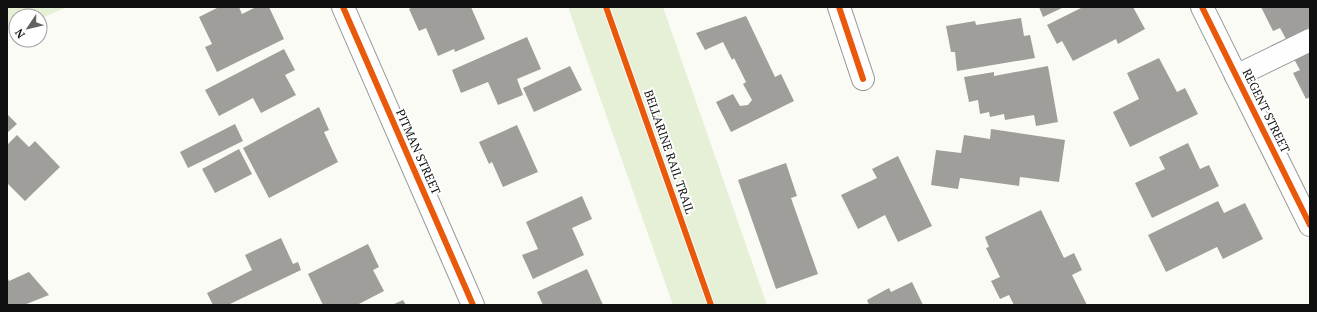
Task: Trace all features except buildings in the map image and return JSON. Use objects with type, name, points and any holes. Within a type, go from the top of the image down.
[{"type":"street","name":"PITMAN STREET","points":[[343,7],[473,305]]},
{"type":"street","points":[[839,7],[863,79]]},
{"type":"street","name":"REGENT STREET","points":[[1202,7],[1310,225]]},
{"type":"street","points":[[1236,76],[1310,40]]},
{"type":"green space","points":[[7,7],[67,7],[48,15],[48,8],[8,8],[7,30]]},
{"type":"green space","points":[[568,7],[663,7],[767,305],[673,305]]},
{"type":"cycle path","points":[[343,7],[473,305]]},
{"type":"cycle path","name":"BELLARINE RAIL TRAIL","points":[[606,7],[711,305]]},
{"type":"cycle path","points":[[839,7],[863,79]]},
{"type":"cycle path","points":[[1202,7],[1310,225]]}]
